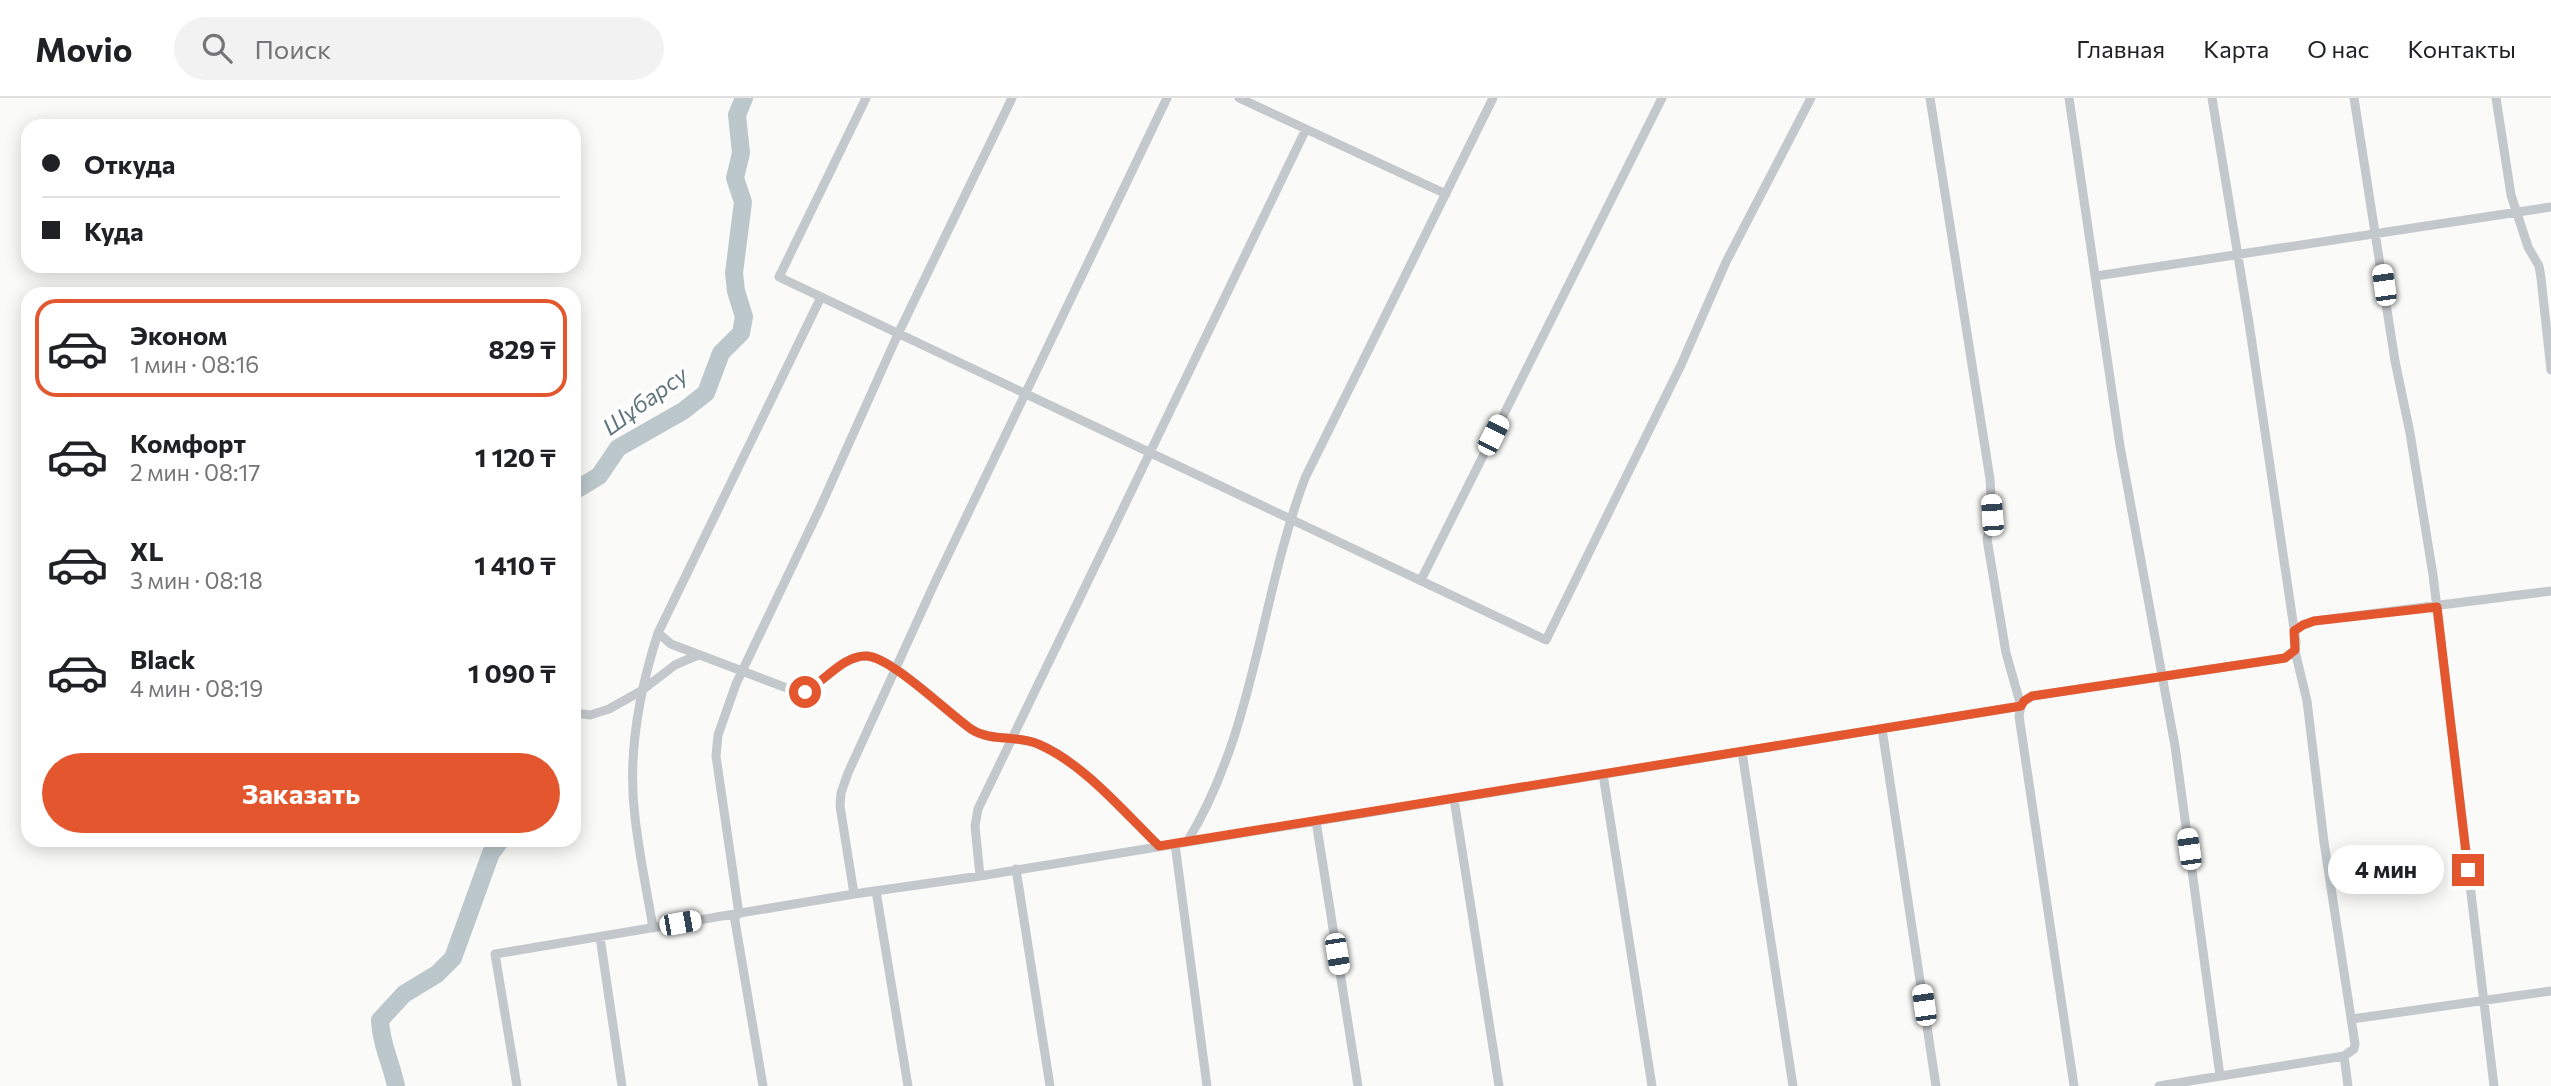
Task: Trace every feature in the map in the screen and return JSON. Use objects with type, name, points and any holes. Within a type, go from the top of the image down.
[{"type":"street","points":[[866,98],[779,277],[1546,640],[1681,365],[1726,262],[1811,98]]},
{"type":"street","points":[[763,1086],[716,756],[718,735],[741,671],[819,510],[898,334],[1012,98]]},
{"type":"street","points":[[854,894],[840,806],[848,773],[1167,98]]},
{"type":"street","points":[[1238,98],[1446,194]]},
{"type":"street","points":[[1187,842],[1206,811],[1247,700],[1290,518],[1305,478],[1493,98]]},
{"type":"street","points":[[1421,580],[1662,98]]},
{"type":"street","points":[[1930,98],[1990,479],[1992,515],[1987,538],[2006,653],[2021,706]]},
{"type":"street","points":[[2068,98],[2120,446],[2175,746],[2216,1080]]},
{"type":"street","points":[[2159,1086],[2216,1080],[2344,1056],[2354,1049],[2307,701],[2295,650],[2238,256],[2212,98]]},
{"type":"street","points":[[2354,98],[2437,607],[2494,1086]]},
{"type":"street","points":[[2496,98],[2506,174],[2528,247],[2539,266],[2551,370]]},
{"type":"street","points":[[980,876],[975,826],[978,808],[1306,129]]},
{"type":"street","points":[[2096,276],[2551,207]]},
{"type":"street","points":[[653,928],[634,815],[633,745],[641,691],[658,633],[821,297]]},
{"type":"street","points":[[2294,631],[2314,621],[2551,591]]},
{"type":"street","points":[[658,633],[670,644],[792,690],[805,692],[853,657],[871,656],[895,669],[975,731],[1036,743],[1067,762],[1089,778],[1159,846]]},
{"type":"street","points":[[2074,1086],[2019,716],[2021,706],[2032,696],[2285,658],[2295,650]]},
{"type":"street","points":[[581,714],[590,715],[609,709],[641,691],[675,664],[698,655]]},
{"type":"street","points":[[517,1086],[495,954],[2021,706]]},
{"type":"street","points":[[1882,729],[1936,1086]]},
{"type":"street","points":[[1742,752],[1793,1086]]},
{"type":"street","points":[[1603,774],[1652,1086]]},
{"type":"street","points":[[1454,799],[1499,1086]]},
{"type":"street","points":[[1316,821],[1358,1086]]},
{"type":"street","points":[[1175,844],[1207,1086]]},
{"type":"street","points":[[1016,869],[1050,1086]]},
{"type":"street","points":[[876,891],[908,1086]]},
{"type":"street","points":[[600,937],[622,1086]]},
{"type":"street","points":[[2352,1019],[2551,991]]},
{"type":"street","points":[[2344,1056],[2348,1086]]},
{"type":"waterway","name":"Шұбарсу","points":[[581,487],[599,476],[618,448],[683,411],[706,393],[721,353],[741,333],[744,317],[734,273],[743,202],[735,178],[741,153],[737,115],[744,98]]},
{"type":"waterway","name":"Шұбарсу","points":[[396,1086],[380,1020],[404,994],[437,974],[453,958],[491,853],[496,847]]},
{"type":"route","points":[[805,692],[853,657],[871,656],[895,669],[975,731],[1036,743],[1056,754],[1089,778],[1159,846],[2021,706],[2032,696],[2285,658],[2295,650],[2294,631],[2314,621],[2437,607],[2468,870]]}]
